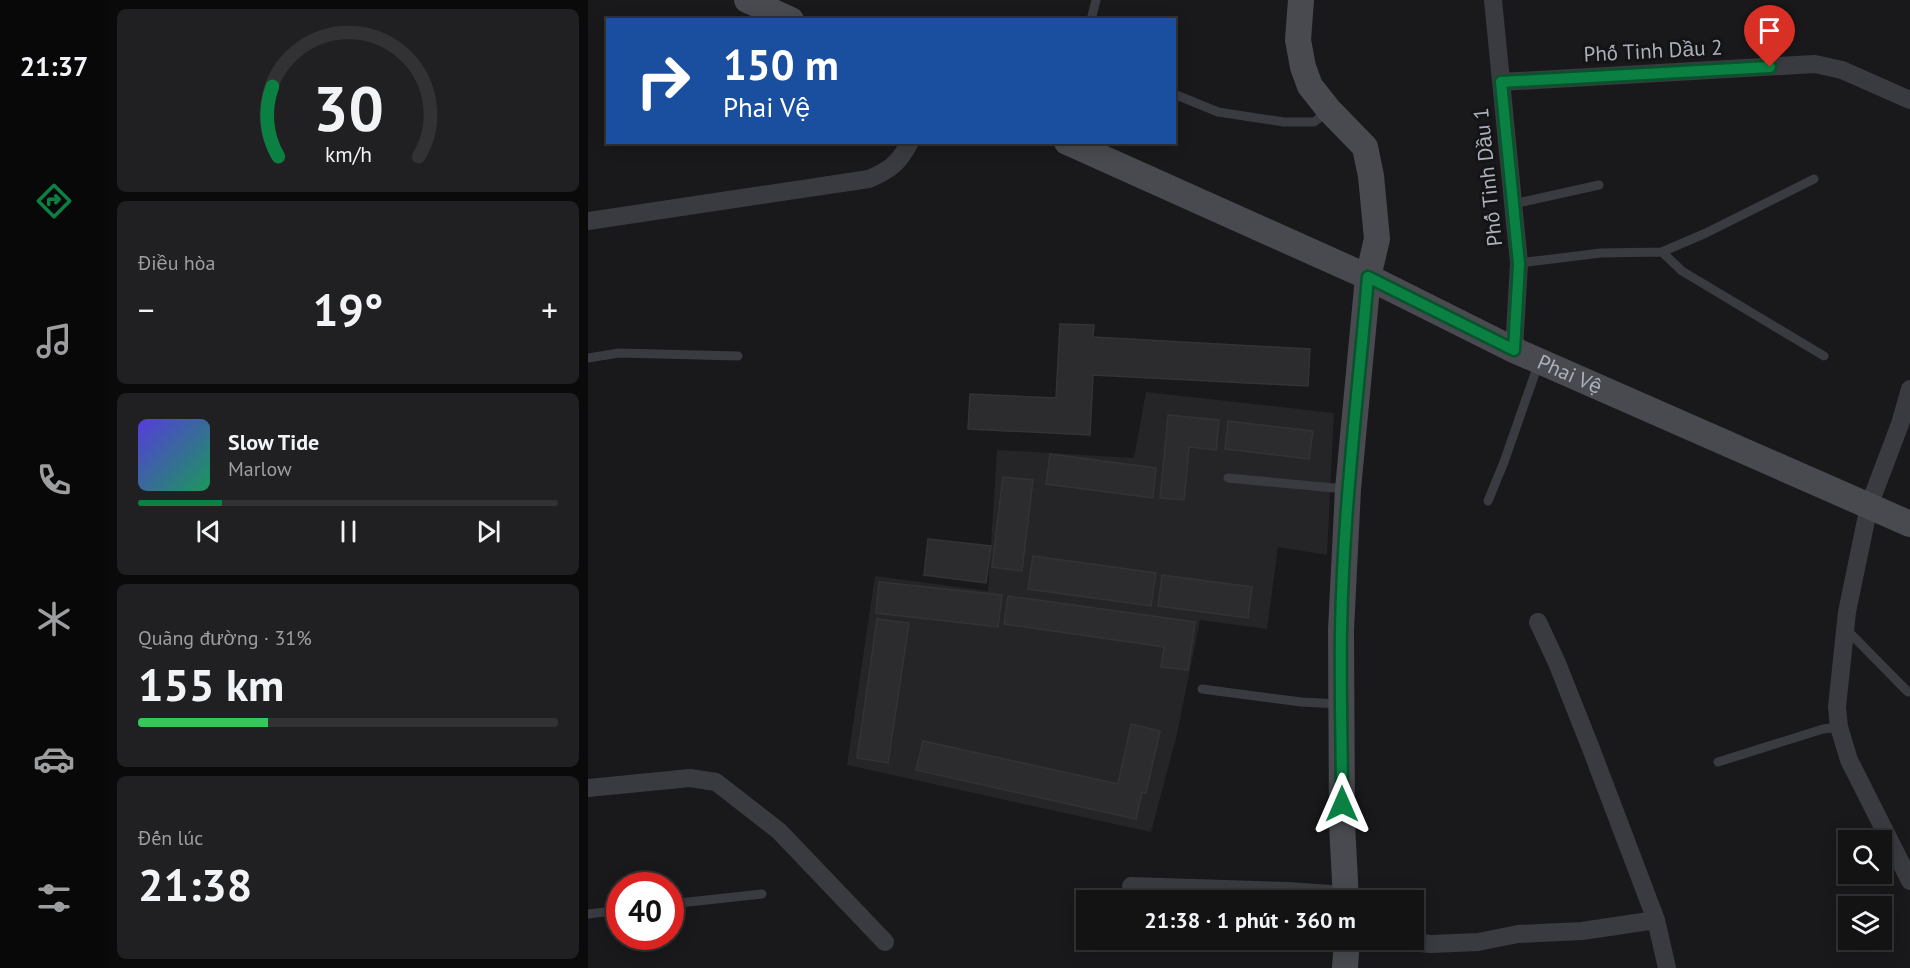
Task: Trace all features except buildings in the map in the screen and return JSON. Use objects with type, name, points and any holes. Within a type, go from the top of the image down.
[{"type":"street","points":[[747,0],[787,18]]},
{"type":"street","points":[[1301,0],[1299,40],[1303,67],[1310,86],[1329,110],[1365,147],[1371,176],[1377,239],[1368,277],[1348,489],[1341,630],[1342,824],[1346,890]]},
{"type":"street","name":"Phố Tinh Dầu 1","points":[[1493,0],[1519,264],[1514,350]]},
{"type":"street","name":"Phố Tinh Dầu 2","points":[[1501,82],[1815,64],[1842,70],[1910,100]]},
{"type":"street","points":[[588,221],[869,179],[888,170],[903,156],[909,144]]},
{"type":"street","name":"Phai Vệ","points":[[1071,144],[1368,277],[1514,350],[1910,524]]},
{"type":"street","points":[[1910,389],[1900,424],[1869,506],[1845,628],[1837,707],[1839,727],[1849,760],[1910,881]]},
{"type":"street","points":[[1538,622],[1586,736],[1656,920],[1667,968]]},
{"type":"street","points":[[588,788],[690,778],[716,782],[779,831],[885,942]]},
{"type":"street","points":[[1131,886],[1256,890]]},
{"type":"street","points":[[1424,943],[1478,942],[1518,934],[1582,931],[1656,920]]},
{"type":"street","points":[[1345,968],[1346,950]]},
{"type":"lane","points":[[1092,18],[1096,0]]},
{"type":"lane","points":[[1176,95],[1218,112],[1284,122],[1314,122],[1329,110]]},
{"type":"lane","points":[[1519,264],[1601,253],[1662,252],[1706,233],[1814,179]]},
{"type":"lane","points":[[1514,204],[1599,185]]},
{"type":"lane","points":[[1662,252],[1682,271],[1824,356]]},
{"type":"lane","points":[[588,358],[619,353],[738,356]]},
{"type":"lane","points":[[1488,501],[1539,361]]},
{"type":"lane","points":[[1228,478],[1348,489]]},
{"type":"lane","points":[[1845,628],[1908,692]]},
{"type":"lane","points":[[1202,689],[1301,702],[1342,704]]},
{"type":"lane","points":[[1718,762],[1823,729],[1839,727]]},
{"type":"lane","points":[[684,902],[762,894]]},
{"type":"lane","points":[[588,914],[606,912]]},
{"type":"shaded area","points":[[1146,392],[1334,413],[1327,555],[1278,547],[1267,629],[1200,620],[1177,734],[1151,832],[847,765],[875,576],[988,591],[997,450],[1134,458]]},
{"type":"route","points":[[1342,804],[1343,583],[1348,489],[1368,277],[1514,350],[1519,264],[1501,82],[1770,67]]}]
